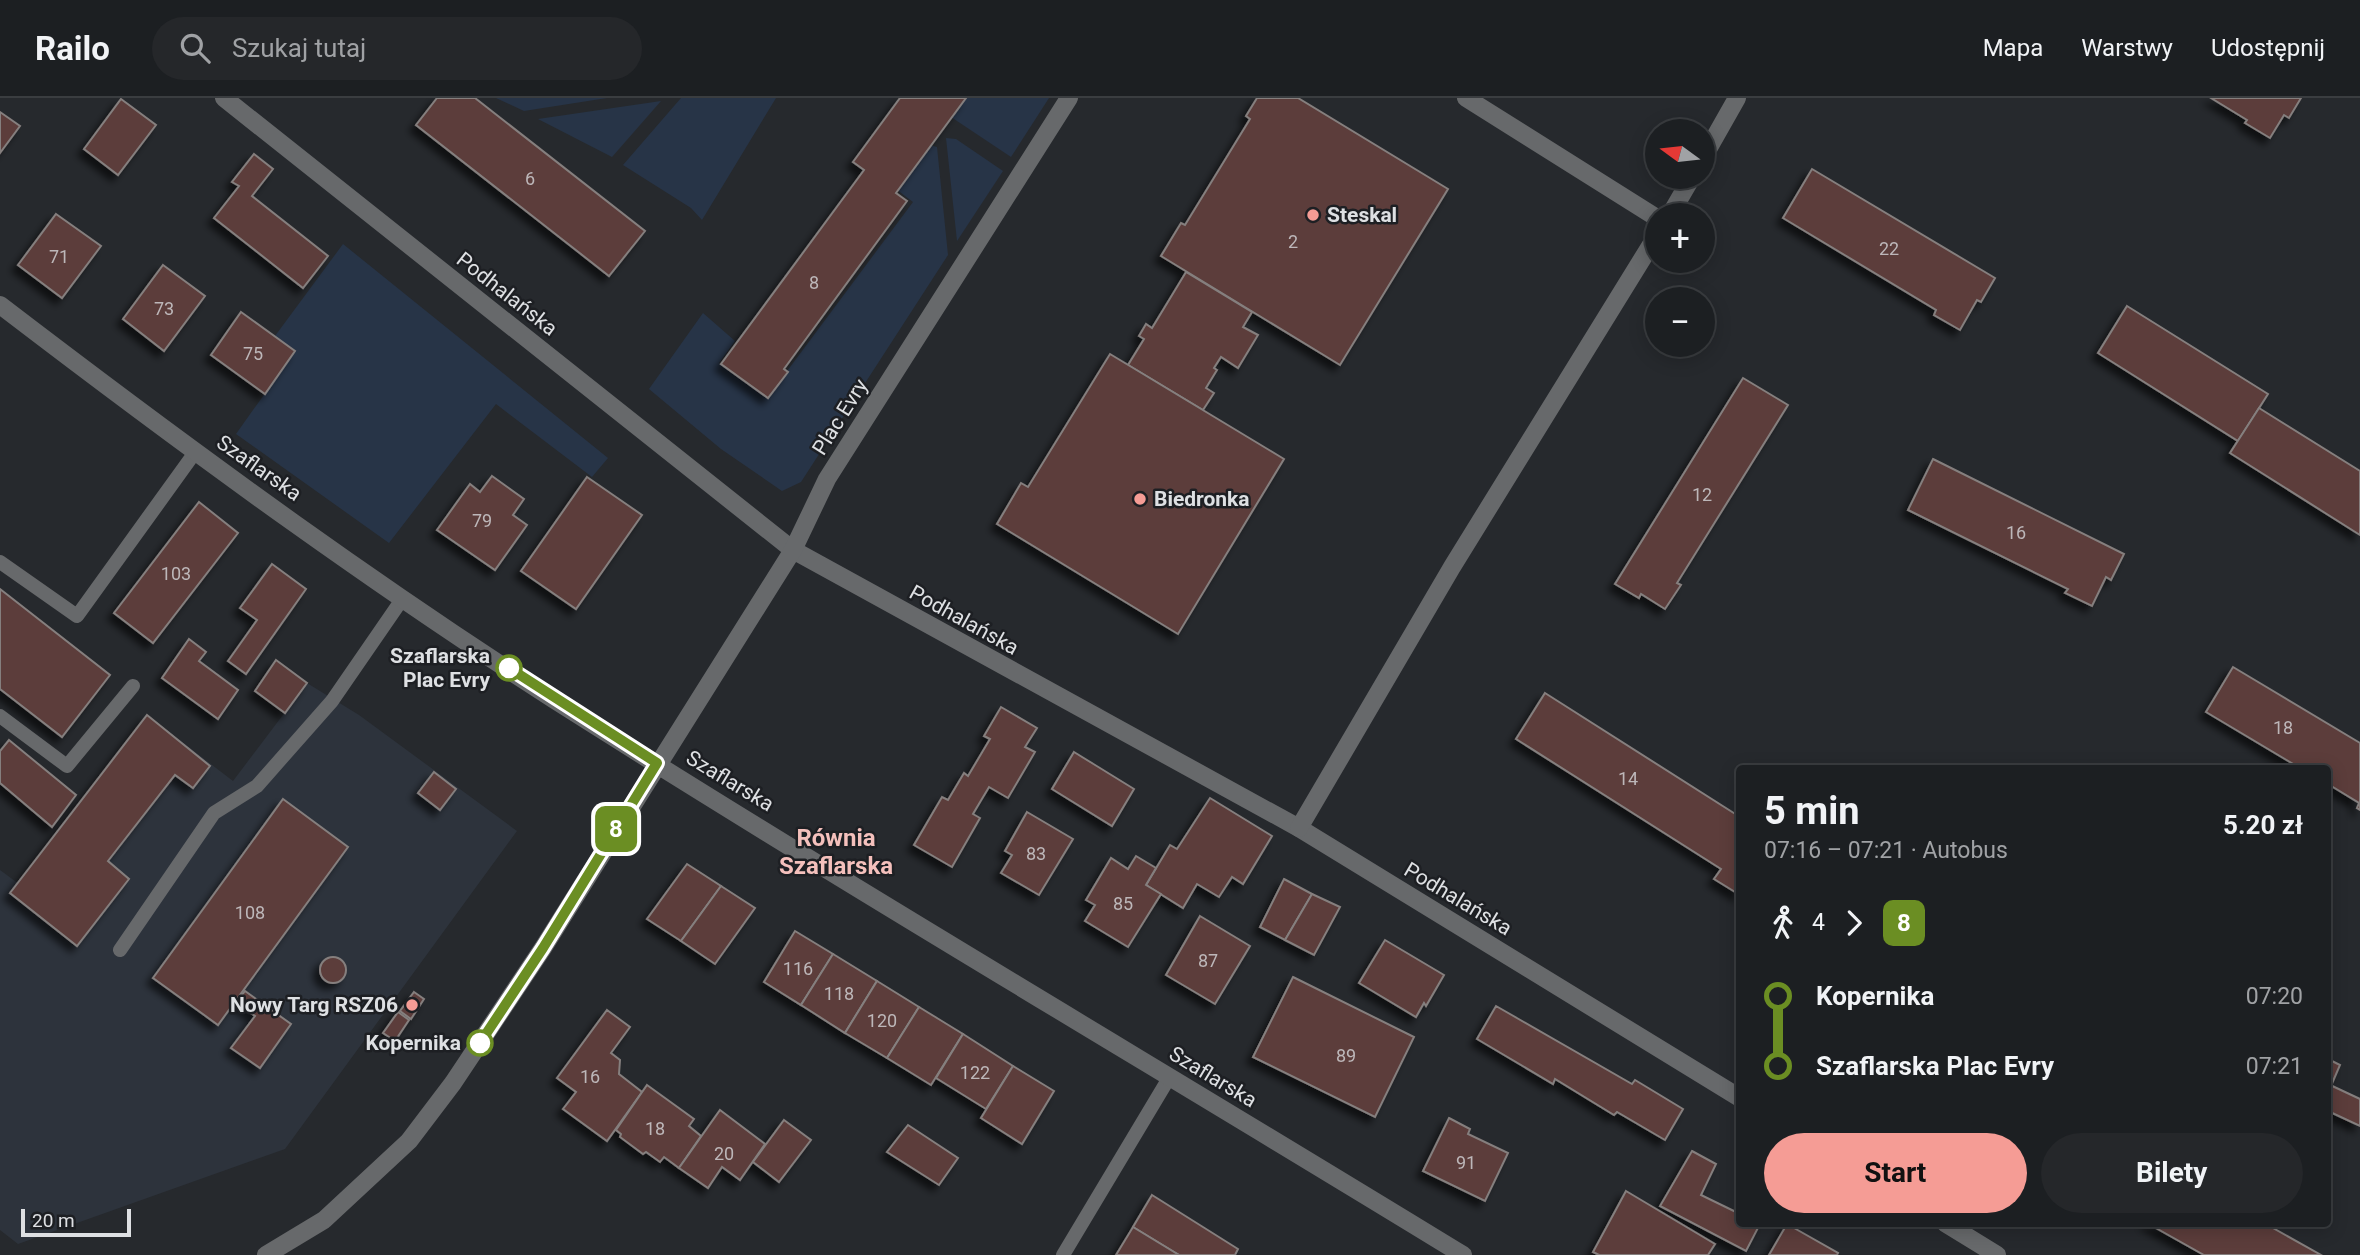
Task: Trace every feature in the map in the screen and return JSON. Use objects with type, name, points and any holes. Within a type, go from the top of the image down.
[{"type":"street","name":"Podhalańska","points":[[224,98],[793,550],[1299,828],[1736,1096]]},
{"type":"street","name":"Plac Evry","points":[[266,1255],[324,1220],[409,1141],[453,1083],[543,948],[793,550],[828,479],[1069,98]]},
{"type":"street","points":[[1466,98],[1645,210]]},
{"type":"street","points":[[1715,137],[1737,98]]},
{"type":"street","points":[[1299,828],[1452,567],[1645,254]]},
{"type":"street","name":"Szaflarska","points":[[0,304],[196,451],[403,598],[573,711],[1463,1255]]},
{"type":"street","points":[[1952,1227],[1997,1255]]},
{"type":"lane","points":[[0,562],[77,616],[196,451]]},
{"type":"lane","points":[[120,950],[214,813],[257,786],[332,701],[403,598]]},
{"type":"lane","points":[[0,716],[67,766],[133,686]]},
{"type":"lane","points":[[1063,1255],[1169,1077]]},
{"type":"shaded area","points":[[496,98],[607,98],[524,111]]},
{"type":"shaded area","points":[[681,98],[776,98],[702,220],[691,208],[623,165]]},
{"type":"shaded area","points":[[965,98],[1049,98],[1011,157],[951,117]]},
{"type":"shaded area","points":[[661,101],[612,157],[538,119]]},
{"type":"shaded area","points":[[946,138],[956,139],[1003,171],[957,241]]},
{"type":"shaded area","points":[[930,145],[937,147],[948,255],[801,482],[782,491],[721,449],[649,389],[703,313],[735,341],[719,363],[767,398],[913,202],[896,189]]},
{"type":"shaded area","points":[[343,244],[608,458],[592,477],[496,404],[389,543],[236,434],[295,351],[275,336]]},
{"type":"shaded area","points":[[307,683],[359,715],[517,831],[285,1149],[18,1244],[0,1230],[0,870],[19,884],[147,715],[233,781]]},
{"type":"building","points":[[437,98],[475,98],[645,231],[609,276],[416,125]]},
{"type":"building","points":[[900,98],[966,98],[896,193],[907,201],[784,369],[788,372],[768,398],[721,364],[864,170],[853,162]]},
{"type":"building","points":[[1257,98],[1298,98],[1448,189],[1340,365],[1161,256],[1181,223],[1185,225],[1250,119],[1246,116]]},
{"type":"building","points":[[2211,98],[2301,98],[2289,118],[2284,115],[2270,138]]},
{"type":"building","points":[[121,99],[156,125],[118,175],[84,149]]},
{"type":"building","points":[[0,112],[20,126],[0,153]]},
{"type":"building","points":[[254,154],[273,169],[252,196],[328,256],[303,288],[214,218],[239,186],[232,182]]},
{"type":"building","points":[[1812,169],[1995,278],[1981,302],[1977,300],[1960,330],[1934,315],[1936,310],[1783,218]]},
{"type":"building","points":[[56,214],[101,246],[62,298],[18,265]]},
{"type":"building","points":[[163,265],[205,296],[164,351],[123,319]]},
{"type":"building","points":[[1186,272],[1252,312],[1243,327],[1258,335],[1238,368],[1221,357],[1206,388],[1214,393],[1203,410],[1128,365],[1144,339],[1139,336],[1146,324],[1152,328]]},
{"type":"building","points":[[2127,306],[2268,394],[2238,441],[2098,353]]},
{"type":"building","points":[[241,312],[295,351],[265,394],[211,355]]},
{"type":"building","points":[[1110,354],[1284,459],[1178,634],[997,524],[1021,483],[1028,487]]},
{"type":"building","points":[[1743,378],[1788,405],[1677,583],[1681,585],[1665,609],[1641,594],[1639,598],[1615,584]]},
{"type":"building","points":[[2259,408],[2360,471],[2360,535],[2230,453]]},
{"type":"building","points":[[1933,459],[2124,554],[2111,580],[2106,577],[2092,606],[2065,593],[2068,589],[1908,510]]},
{"type":"building","points":[[492,476],[524,499],[513,515],[527,525],[495,570],[437,530],[470,484],[480,492]]},
{"type":"building","points":[[587,477],[642,515],[576,609],[521,571]]},
{"type":"building","points":[[199,502],[238,533],[153,643],[114,613]]},
{"type":"building","points":[[272,564],[306,589],[246,674],[228,661],[257,620],[240,608]]},
{"type":"building","points":[[0,589],[110,675],[62,737],[0,689]]},
{"type":"building","points":[[189,639],[206,652],[199,661],[238,690],[218,719],[162,678]]},
{"type":"building","points":[[276,660],[307,683],[285,713],[255,691]]},
{"type":"building","points":[[2233,667],[2360,743],[2360,810],[2357,808],[2359,803],[2331,786],[2331,765],[2295,765],[2206,712]]},
{"type":"building","points":[[1545,693],[1736,814],[1736,893],[1714,879],[1721,869],[1516,739]]},
{"type":"building","points":[[1001,707],[1037,728],[1025,747],[1035,752],[1008,798],[989,787],[973,814],[980,818],[952,867],[914,845],[942,797],[948,800],[964,773],[968,776],[990,739],[984,736]]},
{"type":"building","points":[[147,715],[210,766],[193,788],[175,775],[108,861],[129,879],[77,946],[10,893]]},
{"type":"building","points":[[9,740],[76,795],[52,827],[0,783],[0,751]]},
{"type":"building","points":[[1074,752],[1134,789],[1112,826],[1052,789]]},
{"type":"building","points":[[434,772],[456,789],[440,810],[418,793]]},
{"type":"building","points":[[1210,798],[1272,836],[1243,884],[1232,877],[1219,897],[1197,884],[1183,908],[1146,885],[1170,845],[1177,849]]},
{"type":"building","points":[[283,799],[348,847],[218,1025],[153,978]]},
{"type":"building","points":[[1027,812],[1073,839],[1039,895],[1001,873],[1012,855],[1005,851]]},
{"type":"building","points":[[1136,856],[1156,868],[1146,885],[1161,894],[1128,947],[1085,921],[1095,905],[1086,900],[1111,858],[1128,869]]},
{"type":"building","points":[[687,864],[721,886],[681,941],[647,919]]},
{"type":"building","points":[[1284,879],[1312,894],[1285,940],[1260,927]]},
{"type":"building","points":[[721,886],[755,908],[715,964],[681,941]]},
{"type":"building","points":[[1312,894],[1340,907],[1314,955],[1285,940]]},
{"type":"building","points":[[1200,916],[1250,946],[1215,1004],[1166,975]]},
{"type":"building","points":[[795,931],[833,954],[801,1005],[764,982]]},
{"type":"building","points":[[1385,940],[1444,975],[1426,1006],[1424,1003],[1416,1017],[1359,983]]},
{"type":"building","points":[[833,954],[877,981],[845,1033],[801,1005]]},
{"type":"building","points":[[333,957],[342,961],[346,970],[342,979],[333,983],[324,979],[320,970],[324,961]]},
{"type":"building","points":[[1293,977],[1414,1037],[1375,1117],[1253,1057]]},
{"type":"building","points":[[877,981],[919,1007],[887,1058],[845,1033]]},
{"type":"building","points":[[245,991],[291,1024],[260,1068],[231,1048],[255,1016],[236,1003]]},
{"type":"building","name":"Nowy Targ RSZ06","points":[[414,992],[424,999],[411,1019],[400,1011]]},
{"type":"building","points":[[1496,1006],[1632,1084],[1635,1080],[1683,1109],[1665,1140],[1617,1112],[1614,1115],[1555,1079],[1553,1084],[1477,1039]]},
{"type":"building","points":[[919,1007],[963,1034],[931,1085],[887,1058]]},
{"type":"building","points":[[607,1010],[630,1027],[611,1053],[620,1060],[619,1074],[642,1092],[607,1141],[563,1109],[576,1092],[557,1078]]},
{"type":"building","points":[[398,1012],[409,1020],[395,1041],[383,1033]]},
{"type":"building","points":[[963,1034],[1013,1066],[986,1109],[936,1078]]},
{"type":"building","points":[[2331,1060],[2340,1065],[2331,1086]]},
{"type":"building","points":[[1013,1066],[1054,1091],[1022,1144],[981,1118]]},
{"type":"building","points":[[647,1085],[694,1119],[689,1126],[701,1136],[679,1168],[664,1157],[660,1162],[646,1152],[643,1154],[620,1137],[621,1134],[616,1130]]},
{"type":"building","points":[[2331,1085],[2360,1099],[2360,1126],[2331,1112]]},
{"type":"building","points":[[720,1110],[765,1144],[740,1180],[722,1167],[708,1188],[679,1168]]},
{"type":"building","points":[[1449,1118],[1470,1129],[1468,1134],[1508,1153],[1485,1201],[1423,1171]]},
{"type":"building","points":[[784,1120],[811,1140],[779,1182],[753,1162]]},
{"type":"building","points":[[908,1125],[958,1158],[939,1185],[887,1152]]},
{"type":"building","points":[[1692,1151],[1716,1164],[1701,1195],[1736,1212],[1736,1227],[1758,1227],[1746,1251],[1660,1206]]},
{"type":"building","points":[[1626,1191],[1715,1244],[1708,1255],[1599,1255],[1593,1252]]},
{"type":"building","points":[[1152,1195],[1238,1249],[1235,1255],[1179,1255],[1133,1227]]},
{"type":"building","points":[[1133,1227],[1179,1255],[1116,1255]]},
{"type":"building","points":[[1785,1227],[1792,1227],[1838,1253],[1837,1255],[1769,1255]]},
{"type":"building","points":[[2154,1227],[2271,1227],[2321,1255],[2204,1255]]},
{"type":"bus line","name":"8","points":[[480,1043],[543,948],[657,763],[509,668]]},
{"type":"place","name":"Steskal","points":[[1313,215]]},
{"type":"place","name":"Biedronka","points":[[1140,499]]},
{"type":"place","name":"Szaflarska Plac Evry","points":[[509,668]]},
{"type":"place","name":"Nowy Targ RSZ06","points":[[412,1005]]},
{"type":"place","name":"Kopernika","points":[[480,1043]]},
{"type":"district","name":"Równia Szaflarska","points":[[836,852]]}]
